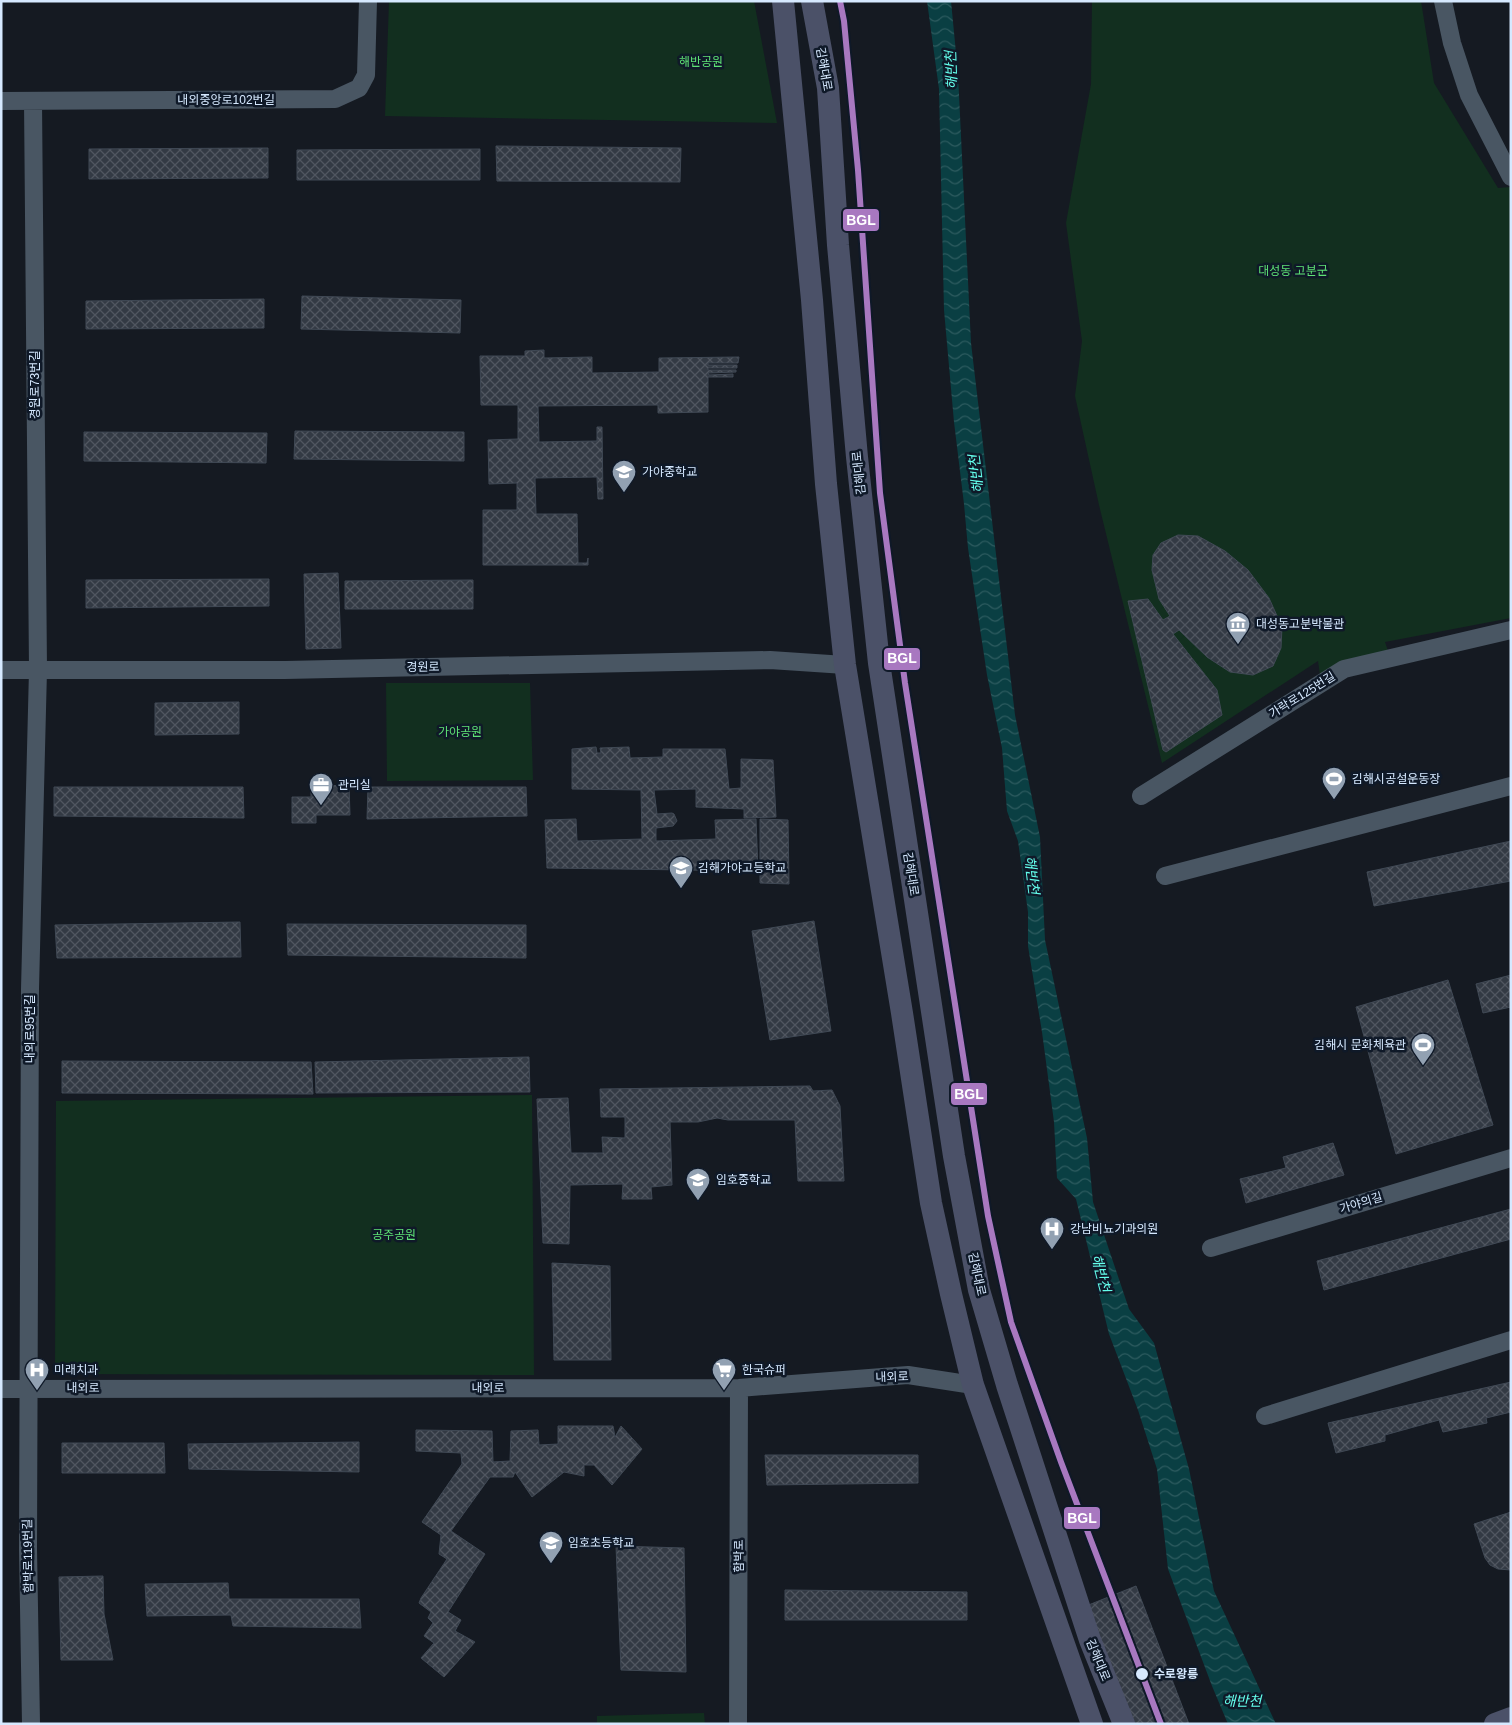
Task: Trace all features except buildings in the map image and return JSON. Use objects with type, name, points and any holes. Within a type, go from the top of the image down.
[{"type":"main road","points":[[783,1],[812,300],[826,484],[845,665],[932,1203],[972,1385],[1092,1724]]},
{"type":"main road","name":"김해대로","points":[[812,1],[828,88],[840,274],[879,663],[954,1156],[980,1290],[1007,1385],[1090,1640],[1124,1724]]},
{"type":"main road","points":[[1494,1724],[1511,1718]]},
{"type":"street","name":"내외중앙로102번길","points":[[1,101],[335,99],[359,88],[366,74],[368,1]]},
{"type":"street","points":[[1443,1],[1452,43],[1469,95],[1511,177]]},
{"type":"street","name":"경원로73번길","points":[[33,100],[38,670]]},
{"type":"street","name":"가락로125번길","points":[[1141,796],[1344,669],[1511,630]]},
{"type":"street","name":"경원로","points":[[1,670],[275,670],[770,660],[845,665]]},
{"type":"street","name":"내외로95번길","points":[[28,1388],[30,990],[38,670]]},
{"type":"street","points":[[1164,876],[1511,786]]},
{"type":"street","name":"가야의길","points":[[1211,1248],[1511,1158]]},
{"type":"street","points":[[1265,1416],[1511,1340]]},
{"type":"street","name":"내외로","points":[[1,1389],[739,1388],[908,1375],[972,1385]]},
{"type":"street","name":"함박로119번길","points":[[28,1388],[31,1724]]},
{"type":"street","name":"함박로","points":[[738,1724],[739,1388]]},
{"type":"street","points":[[1494,1724],[1511,1712]]},
{"type":"green space","name":"해반공원","points":[[389,1],[754,1],[777,123],[385,116]]},
{"type":"green space","name":"대성동 고분군","points":[[1092,1],[1421,1],[1434,83],[1498,188],[1511,187],[1511,618],[1385,642],[1388,651],[1320,675],[1318,661],[1162,763],[1099,505],[1075,396],[1082,341],[1066,223],[1091,84]]},
{"type":"green space","name":"가야공원","points":[[386,683],[530,683],[533,780],[387,781]]},
{"type":"green space","name":"공주공원","points":[[532,1095],[534,1375],[55,1374],[56,1101]]},
{"type":"green space","points":[[704,1713],[705,1724],[597,1724],[597,1716]]},
{"type":"water","name":"해반천","points":[[927,1],[951,1],[958,74],[971,343],[1015,715],[1040,837],[1045,940],[1087,1138],[1093,1202],[1129,1309],[1154,1343],[1189,1469],[1214,1591],[1276,1724],[1228,1724],[1212,1686],[1168,1569],[1157,1469],[1138,1410],[1109,1334],[1076,1199],[1057,1178],[1054,1122],[1028,946],[1028,912],[1018,841],[1007,811],[1002,748],[987,675],[968,548],[954,422],[944,310],[939,89]]},
{"type":"transit line","name":"BGL","points":[[840,1],[844,21],[858,170],[880,493],[905,683],[988,1216],[1011,1322],[1061,1462],[1161,1724]]},
{"type":"place","name":"가야중학교","points":[[624,493]]},
{"type":"place","name":"대성동고분박물관","points":[[1238,645]]},
{"type":"place","name":"김해시공설운동장","points":[[1334,800]]},
{"type":"place","name":"관리실","points":[[321,806]]},
{"type":"place","name":"김해가야고등학교","points":[[681,889]]},
{"type":"place","name":"김해시 문화체육관","points":[[1423,1066]]},
{"type":"place","name":"임호중학교","points":[[698,1201]]},
{"type":"place","name":"강남비뇨기과의원","points":[[1052,1250]]},
{"type":"place","name":"미래치과","points":[[37,1391]]},
{"type":"place","name":"한국슈퍼","points":[[724,1391]]},
{"type":"place","name":"임호초등학교","points":[[551,1564]]},
{"type":"place","name":"수로왕릉","points":[[1142,1674]]}]
